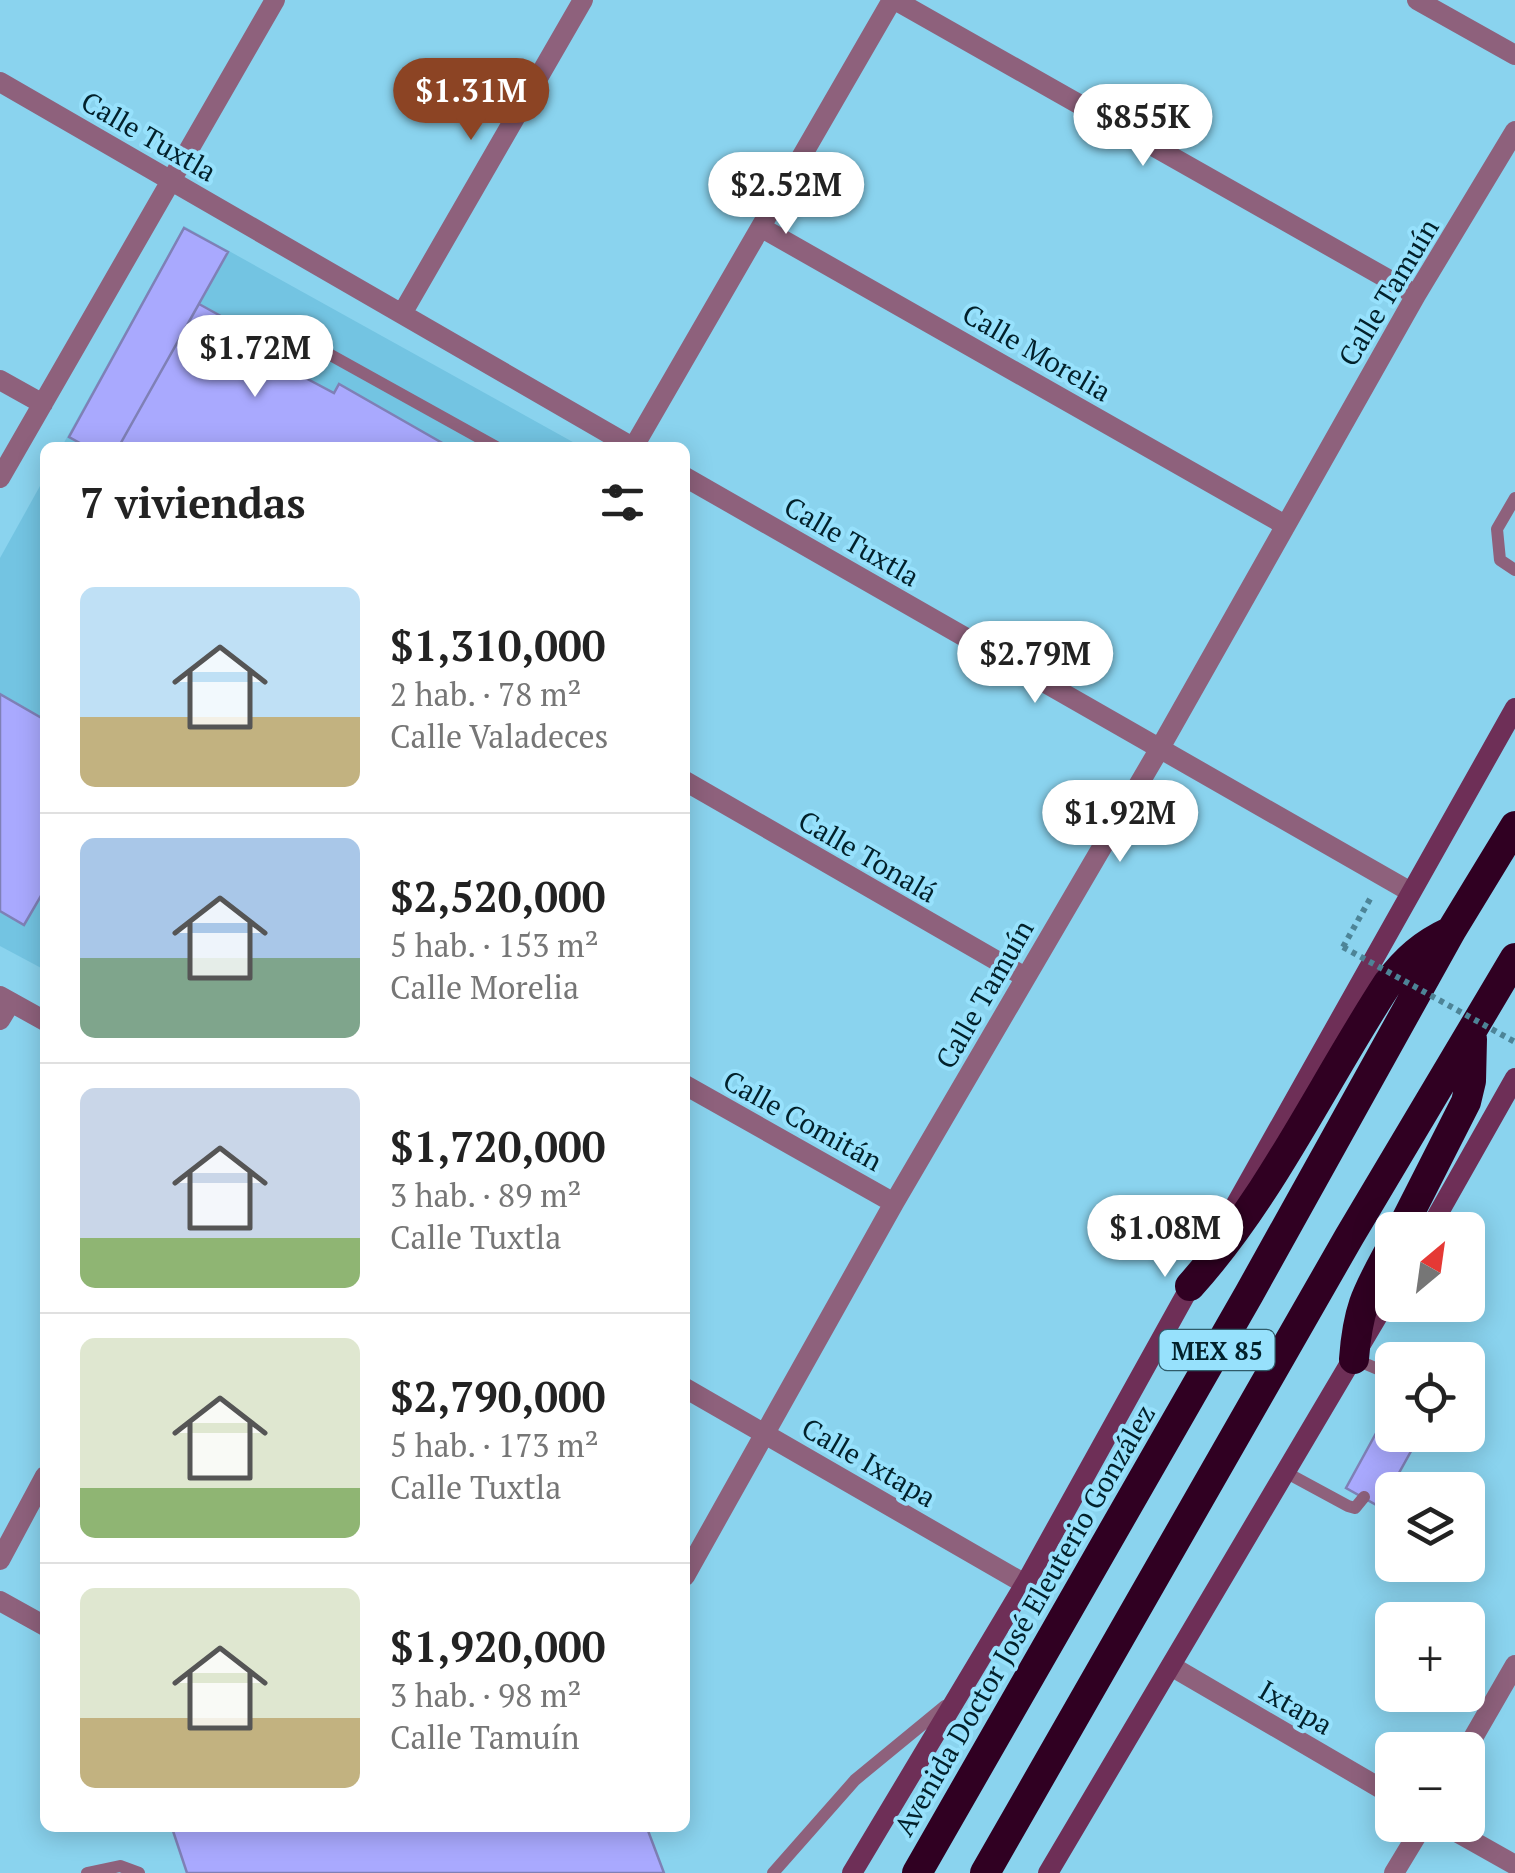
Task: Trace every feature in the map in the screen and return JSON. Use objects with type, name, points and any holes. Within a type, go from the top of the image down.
[{"type":"highway","name":"Avenida Doctor José Eleuterio González","points":[[917,1873],[1249,1294],[1451,931],[1515,826]]},
{"type":"highway","points":[[1190,1286],[1239,1227],[1404,961],[1420,947],[1451,931]]},
{"type":"highway","name":"MEX 85","points":[[985,1873],[1349,1237],[1515,958]]},
{"type":"highway","points":[[1410,1212],[1466,1102],[1472,1035]]},
{"type":"highway","points":[[1354,1358],[1357,1319],[1375,1278]]},
{"type":"street","points":[[0,478],[275,0]]},
{"type":"street","points":[[403,312],[583,0]]},
{"type":"street","points":[[636,442],[893,0],[1416,295]]},
{"type":"street","points":[[1417,0],[1515,55]]},
{"type":"street","name":"Calle Tuxtla","points":[[0,82],[624,442]]},
{"type":"street","name":"Calle Tamuín","points":[[690,1567],[894,1203],[1160,748],[1416,295],[1515,131]]},
{"type":"street","name":"Calle Morelia","points":[[762,228],[1285,524]]},
{"type":"street","points":[[0,380],[42,404]]},
{"type":"street","name":"Calle Tuxtla","points":[[690,480],[1410,892]]},
{"type":"street","points":[[852,1873],[1025,1584],[1515,708]]},
{"type":"street","name":"Calle Tonalá","points":[[690,785],[1025,978]]},
{"type":"street","points":[[4,1006],[40,1020]]},
{"type":"street","points":[[1438,1212],[1515,1078]]},
{"type":"street","name":"Calle Comitán","points":[[690,1088],[894,1203]]},
{"type":"street","points":[[1048,1873],[1375,1322]]},
{"type":"street","name":"Calle Ixtapa","points":[[690,1391],[1025,1584]]},
{"type":"street","points":[[0,1560],[40,1485]]},
{"type":"street","points":[[0,1600],[40,1623]]},
{"type":"street","points":[[1476,1732],[1515,1665]]},
{"type":"street","name":"Ixtapa","points":[[1172,1666],[1375,1785]]},
{"type":"street","points":[[1394,1873],[1413,1842]]},
{"type":"street","points":[[1475,1842],[1515,1864]]},
{"type":"lane","points":[[273,322],[487,442]]},
{"type":"lane","points":[[1515,498],[1496,529],[1500,560],[1515,570]]},
{"type":"lane","points":[[1354,1358],[1375,1368]]},
{"type":"lane","points":[[1287,1474],[1348,1506],[1355,1508],[1364,1498]]},
{"type":"lane","points":[[773,1873],[855,1780],[955,1698]]},
{"type":"lane","points":[[87,1873],[120,1866],[139,1873]]},
{"type":"path","points":[[1383,876],[1343,947],[1515,1042]]},
{"type":"shaded area","points":[[184,226],[573,442],[64,442]]},
{"type":"shaded area","points":[[40,486],[40,967],[0,946],[0,558]]},
{"type":"building","points":[[184,228],[228,252],[121,442],[78,442],[69,437]]},
{"type":"building","points":[[199,304],[306,363],[300,375],[334,393],[339,384],[440,442],[121,442]]},
{"type":"building","points":[[0,694],[40,717],[40,898],[24,925],[0,911]]},
{"type":"building","points":[[1375,1435],[1375,1452],[1411,1452],[1399,1472],[1375,1472],[1375,1504],[1346,1488]]},
{"type":"building","points":[[173,1832],[649,1832],[664,1873],[187,1873]]}]
